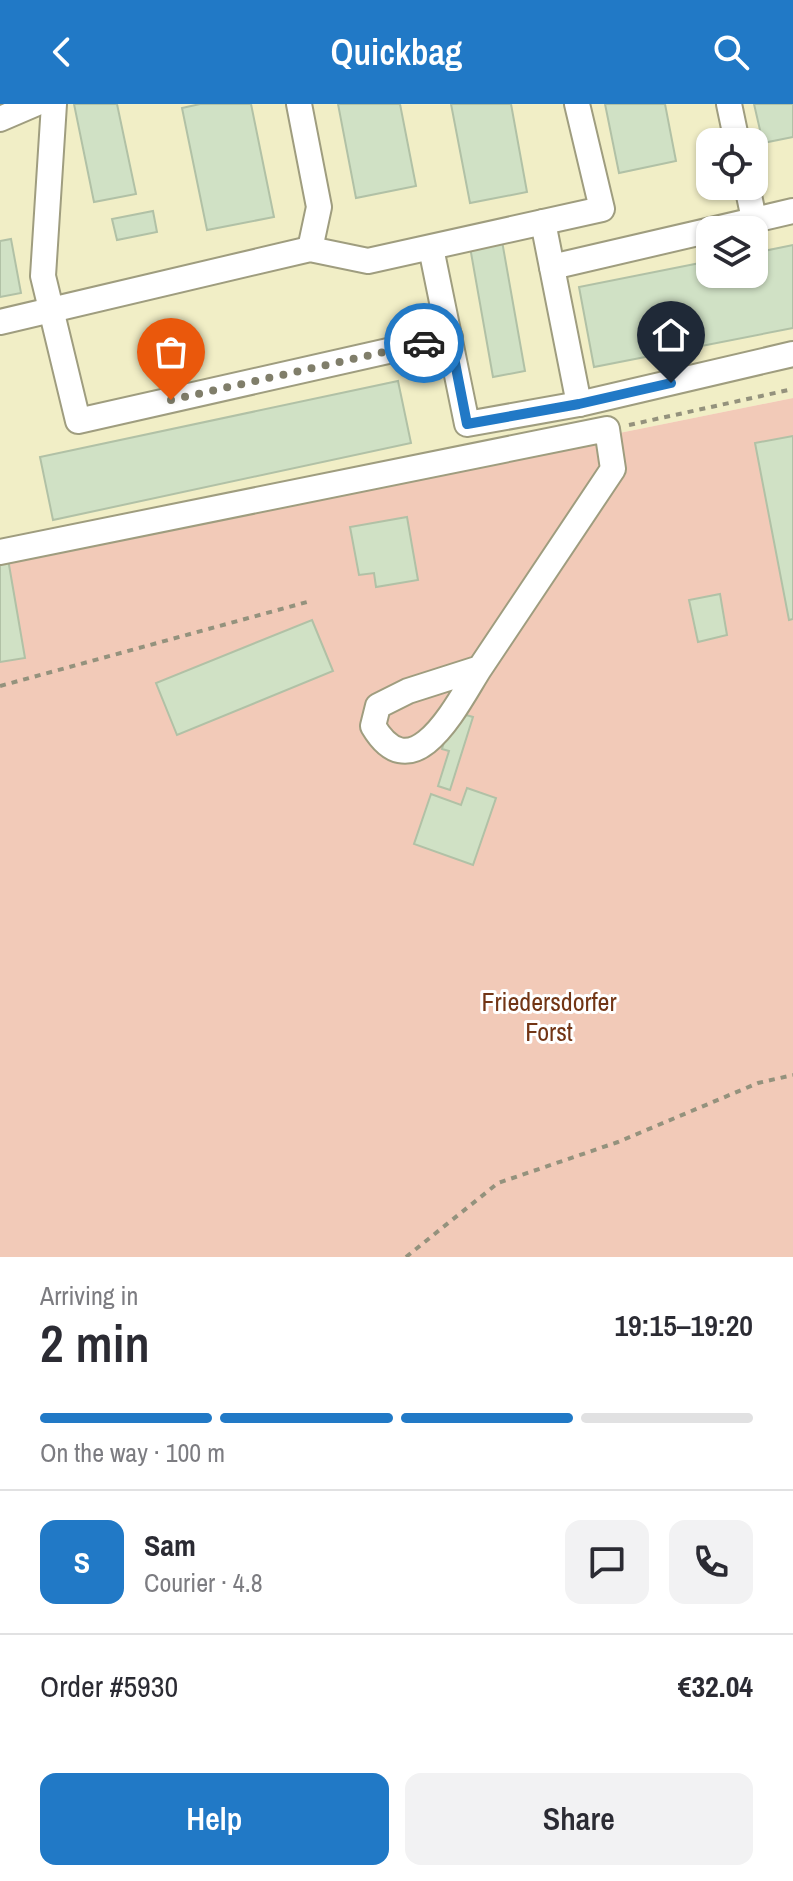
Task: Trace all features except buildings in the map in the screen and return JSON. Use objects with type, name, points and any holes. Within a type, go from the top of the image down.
[{"type":"lane","points":[[0,119],[35,104]]},
{"type":"lane","points":[[54,104],[43,276],[78,421],[450,337]]},
{"type":"lane","points":[[299,104],[319,207],[310,249]]},
{"type":"lane","points":[[0,322],[310,249],[368,261],[602,209],[577,104]]},
{"type":"lane","points":[[729,104],[734,128]]},
{"type":"lane","points":[[768,216],[793,211]]},
{"type":"lane","points":[[543,222],[579,404]]},
{"type":"lane","points":[[552,267],[696,233]]},
{"type":"lane","points":[[431,248],[467,424],[579,404],[793,354]]},
{"type":"lane","points":[[0,552],[607,429],[613,469],[480,668]]},
{"type":"path","points":[[607,429],[793,389]]},
{"type":"path","points":[[0,686],[307,602]]},
{"type":"path","points":[[406,1257],[498,1183],[618,1142],[758,1083],[793,1075]]},
{"type":"shaded area","points":[[0,104],[793,104],[793,398],[0,558]]},
{"type":"green space","name":"Friedersdorfer Forst","points":[[793,398],[793,1257],[0,1257],[0,558]]},
{"type":"way so far","points":[[171,400],[424,343]]},
{"type":"route","points":[[424,343],[450,337],[467,424],[579,404],[671,383]]}]
